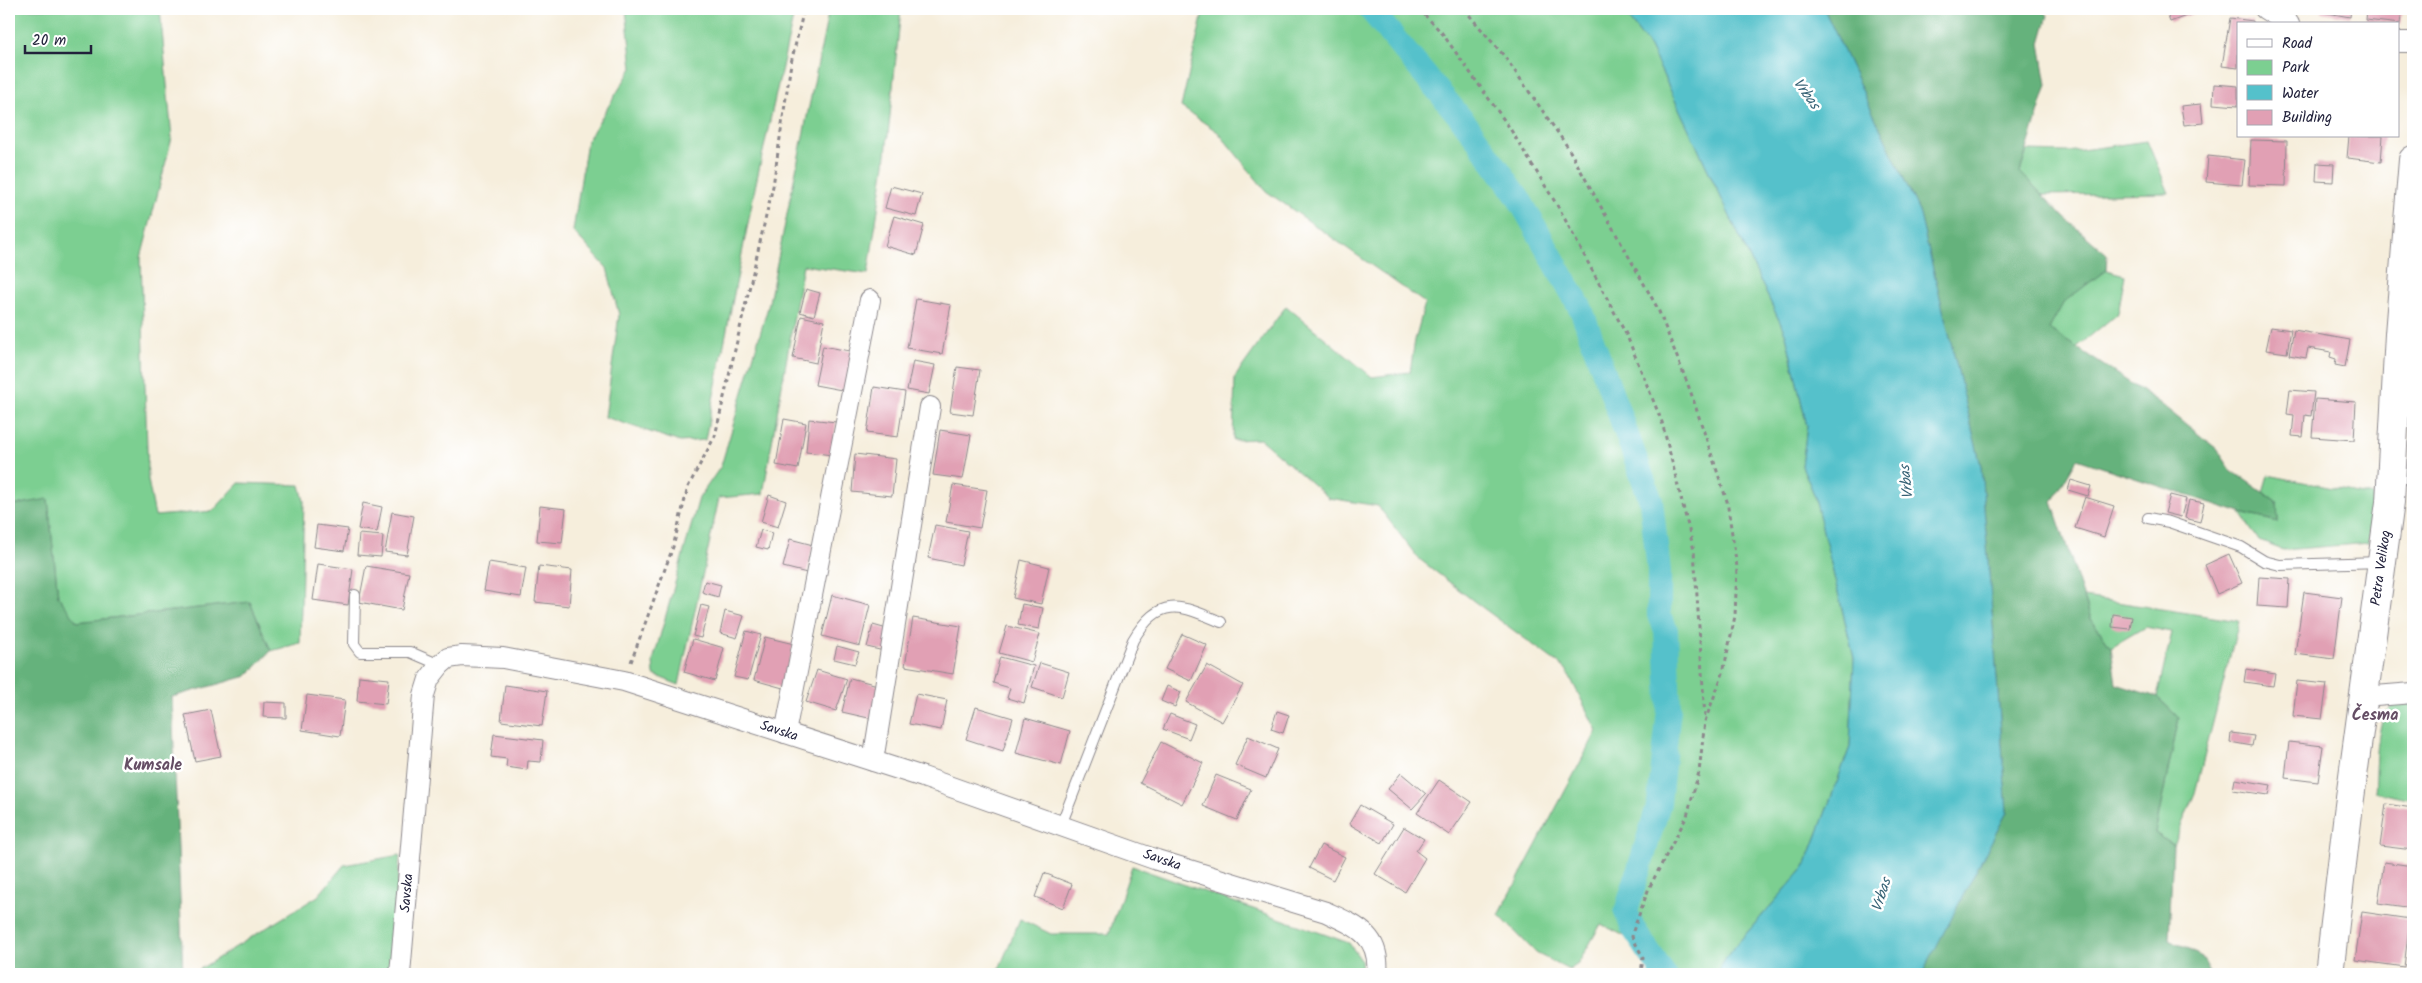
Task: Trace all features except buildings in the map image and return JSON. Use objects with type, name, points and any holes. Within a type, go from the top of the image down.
[{"type":"street","points":[[2264,9],[2286,22]]},
{"type":"street","points":[[2400,42],[2413,42]]},
{"type":"street","name":"Petra Velikog","points":[[2329,974],[2391,483],[2406,336],[2413,160]]},
{"type":"street","points":[[785,733],[870,300]]},
{"type":"street","points":[[873,761],[930,407]]},
{"type":"street","name":"Savska","points":[[400,974],[424,695],[429,678],[440,665],[448,658],[462,656],[503,658],[624,681],[873,761],[1157,860],[1326,912],[1352,924],[1368,935],[1378,954],[1377,974]]},
{"type":"street","points":[[2363,698],[2413,693]]},
{"type":"lane","points":[[2148,518],[2169,522],[2241,547],[2264,561],[2280,565],[2382,562]]},
{"type":"lane","points":[[355,595],[354,644],[360,652],[410,652],[440,665]]},
{"type":"lane","points":[[1061,825],[1133,640],[1142,625],[1152,614],[1177,606],[1194,610],[1221,622]]},
{"type":"path","points":[[624,681],[673,547],[688,487],[715,436],[773,186],[791,63],[804,9]]},
{"type":"path","points":[[1419,9],[1442,33],[1509,127],[1560,210],[1627,336],[1662,422],[1694,550],[1706,721],[1699,772],[1687,816],[1649,888],[1633,930],[1632,936],[1643,957],[1641,974]]},
{"type":"path","points":[[1464,9],[1505,57],[1567,146],[1658,309],[1693,400],[1727,501],[1737,566],[1735,616],[1724,673],[1706,721]]},
{"type":"green space","points":[[9,9],[160,9],[172,138],[141,258],[148,480],[155,516],[213,511],[239,483],[300,485],[304,501],[300,643],[271,651],[250,602],[77,622],[58,596],[48,500],[9,506]]},
{"type":"green space","points":[[626,9],[795,9],[756,183],[705,440],[680,442],[605,417],[619,315],[607,268],[573,231],[587,141],[632,68]]},
{"type":"green space","points":[[829,9],[901,9],[885,164],[868,274],[803,265],[763,494],[719,498],[679,685],[654,675],[653,661],[699,498],[721,466],[768,307]]},
{"type":"green space","points":[[1204,9],[1621,9],[1650,47],[1786,335],[1807,427],[1802,466],[1814,494],[1854,658],[1850,747],[1805,867],[1730,952],[1716,974],[1654,974],[1661,955],[1601,924],[1578,964],[1569,970],[1536,953],[1499,915],[1597,731],[1566,669],[1418,558],[1378,506],[1329,498],[1260,439],[1233,440],[1235,377],[1286,306],[1372,377],[1410,372],[1415,340],[1425,303],[1266,191],[1218,132],[1181,107]]},
{"type":"green space","points":[[1824,9],[2041,9],[2048,15],[2040,43],[2047,85],[2020,172],[2066,219],[2107,254],[2106,270],[2064,302],[2049,329],[2157,401],[2217,449],[2231,470],[2277,502],[2278,522],[2241,513],[2077,459],[2052,502],[2091,619],[2111,647],[2116,684],[2157,697],[2179,718],[2155,833],[2173,845],[2169,939],[2202,957],[2211,974],[1921,974],[2007,812],[1981,466],[1919,211]]},
{"type":"green space","points":[[2147,141],[2169,193],[2043,195],[2020,172],[2027,151],[2067,152]]},
{"type":"green space","points":[[2106,270],[2125,275],[2118,313],[2076,348],[2049,329],[2063,302]]},
{"type":"green space","points":[[2268,475],[2373,496],[2369,543],[2283,550],[2259,541],[2241,513],[2278,522],[2277,502],[2263,492]]},
{"type":"green space","points":[[48,499],[58,596],[77,622],[250,602],[271,651],[247,676],[172,697],[183,974],[9,974],[9,506]]},
{"type":"green space","points":[[2084,597],[2239,621],[2195,793],[2173,845],[2155,833],[2179,718],[2157,697],[2172,632],[2145,627],[2111,647],[2091,619]]},
{"type":"green space","points":[[2413,700],[2413,800],[2375,792],[2378,740],[2382,720],[2386,713],[2395,705]]},
{"type":"green space","points":[[400,855],[390,974],[192,974],[318,896],[344,865]]},
{"type":"green space","points":[[1132,866],[1349,943],[1361,960],[1362,974],[997,974],[1020,919],[1051,934],[1109,934]]},
{"type":"water","name":"Vrbas","points":[[1621,9],[1824,9],[1919,211],[1981,466],[2007,812],[1922,974],[1716,974],[1730,952],[1805,867],[1850,747],[1854,658],[1814,494],[1802,466],[1807,426],[1786,335],[1650,47]]},
{"type":"waterway","points":[[1370,9],[1469,128],[1518,197],[1581,309],[1651,501],[1659,571],[1659,615],[1666,630],[1669,709],[1659,803],[1626,912],[1633,928],[1664,974]]},
{"type":"district","name":"Česma","points":[[2375,715]]},
{"type":"district","name":"Kumsale","points":[[153,765]]}]
